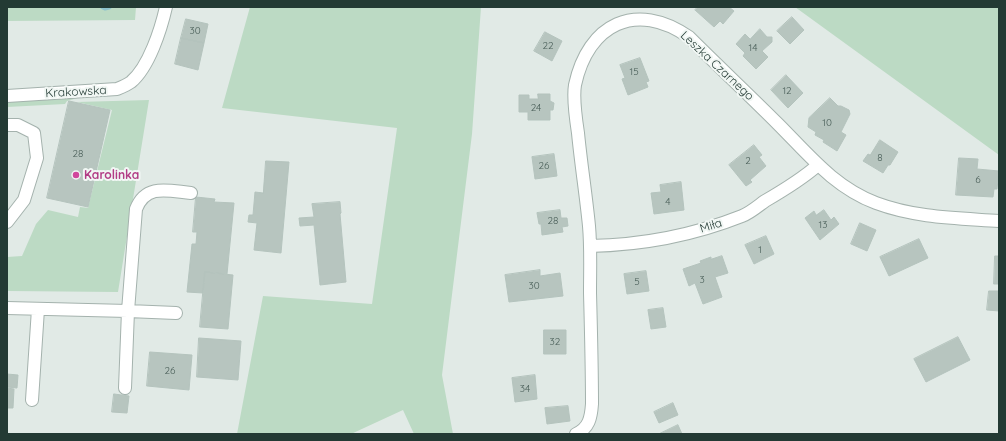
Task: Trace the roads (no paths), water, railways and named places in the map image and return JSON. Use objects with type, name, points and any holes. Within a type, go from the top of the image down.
[{"type":"street","name":"Krakowska","points":[[7,96],[117,89],[122,87],[131,81],[141,69],[155,44],[166,7]]},
{"type":"street","name":"Leszka Czarnego","points":[[576,434],[581,432],[588,425],[591,417],[592,404],[589,227],[576,118],[575,87],[579,69],[588,50],[598,36],[609,28],[622,22],[637,19],[655,20],[679,30],[689,37],[818,165],[840,184],[855,194],[876,203],[927,216],[999,221]]},
{"type":"street","points":[[7,125],[18,125],[34,133],[37,158],[24,200],[7,222]]},
{"type":"street","name":"Miła","points":[[590,246],[659,239],[707,227],[743,215],[804,177],[818,165]]},
{"type":"street","points":[[125,388],[128,310],[136,209],[139,201],[152,191],[163,190],[191,193]]},
{"type":"street","points":[[7,308],[128,310],[176,313]]},
{"type":"street","points":[[32,400],[38,308]]},
{"type":"waterway","points":[[103,7],[109,7]]},
{"type":"place","name":"Karolinka","points":[[76,175]]}]
